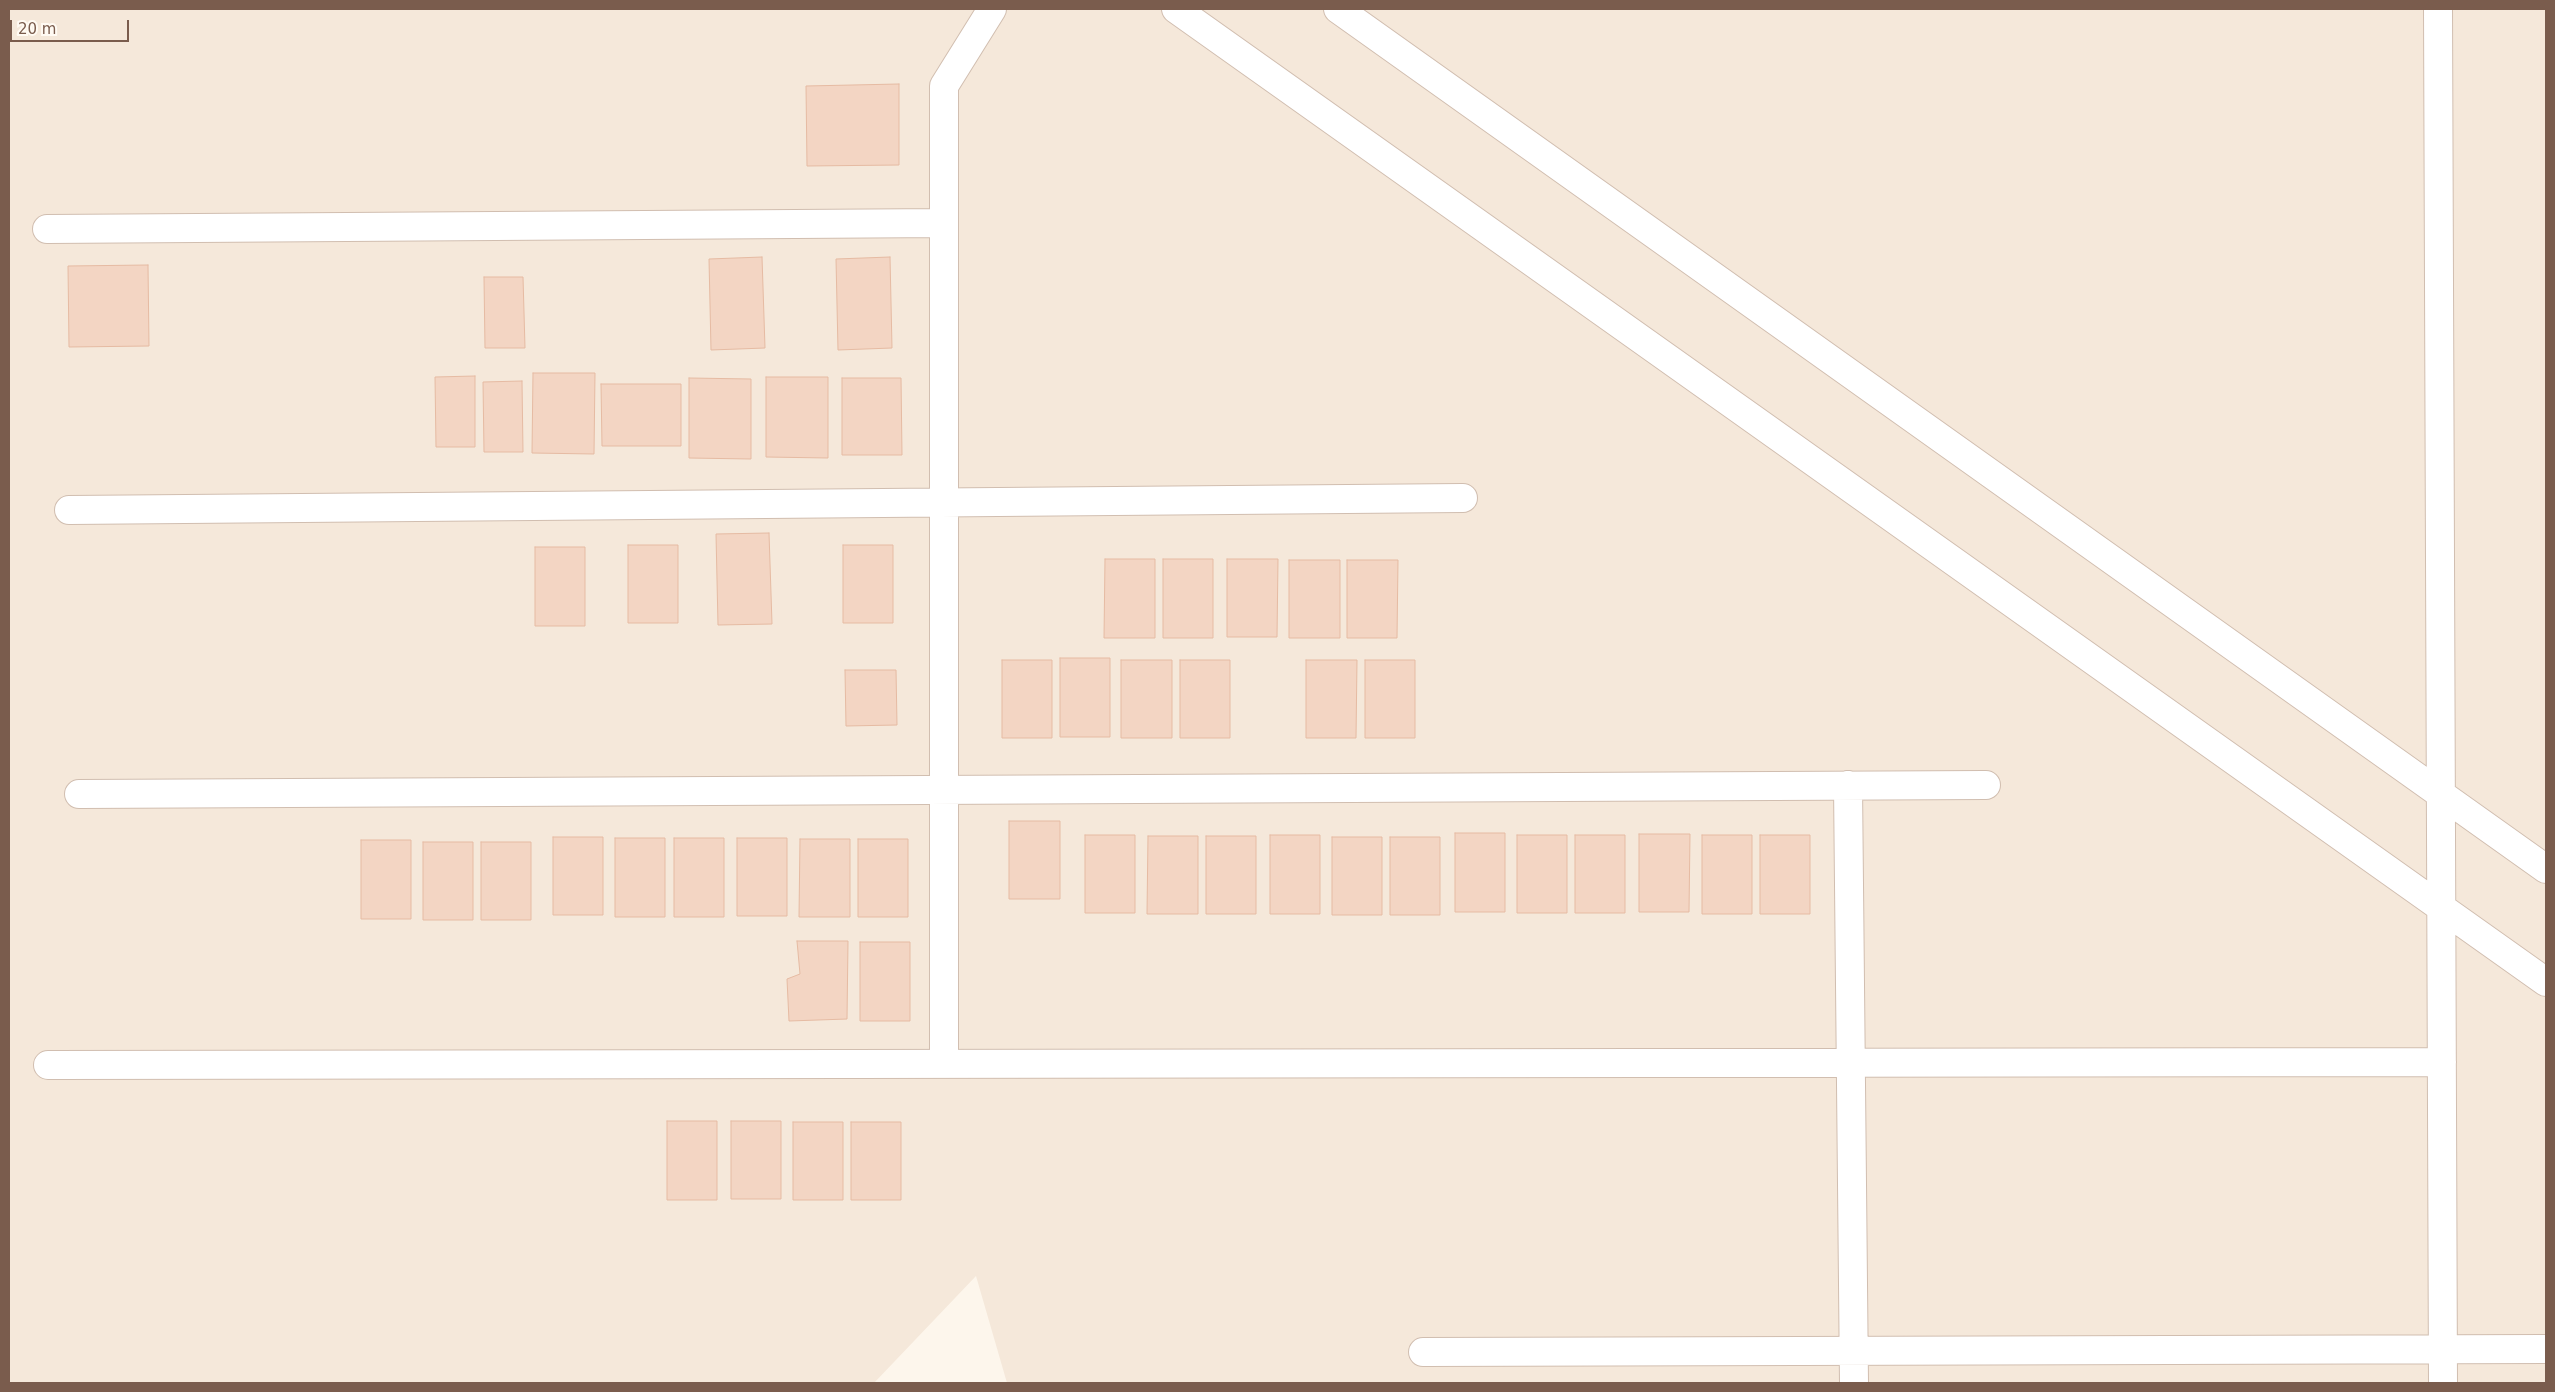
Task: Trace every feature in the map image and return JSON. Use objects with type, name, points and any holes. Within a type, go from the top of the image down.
[{"type":"street","points":[[944,1064],[944,86],[992,9]]},
{"type":"street","points":[[1176,9],[2546,982]]},
{"type":"street","points":[[1338,9],[2546,869]]},
{"type":"street","points":[[2438,9],[2443,1383]]},
{"type":"street","points":[[47,229],[944,223]]},
{"type":"street","points":[[69,510],[1463,498]]},
{"type":"street","points":[[1848,785],[1854,1383]]},
{"type":"street","points":[[79,794],[1986,785]]},
{"type":"street","points":[[48,1065],[2442,1062]]},
{"type":"street","points":[[1423,1352],[2546,1349]]},
{"type":"shaded area","points":[[9,9],[2546,9],[2546,1383],[1007,1383],[976,1276],[874,1383],[9,1383]]},
{"type":"building","points":[[899,84],[899,165],[807,166],[806,86]]},
{"type":"building","points":[[762,257],[765,348],[711,350],[709,259]]},
{"type":"building","points":[[890,257],[892,348],[838,350],[836,259]]},
{"type":"building","points":[[148,265],[149,346],[69,347],[68,266]]},
{"type":"building","points":[[484,277],[523,277],[525,348],[485,348]]},
{"type":"building","points":[[533,373],[595,373],[594,454],[532,453]]},
{"type":"building","points":[[475,376],[475,447],[436,447],[435,377]]},
{"type":"building","points":[[766,377],[828,377],[828,458],[766,457]]},
{"type":"building","points":[[689,378],[751,379],[751,459],[689,458]]},
{"type":"building","points":[[842,378],[901,378],[902,455],[842,455]]},
{"type":"building","points":[[522,381],[523,452],[484,452],[483,382]]},
{"type":"building","points":[[601,384],[681,384],[681,446],[602,446]]},
{"type":"building","points":[[769,533],[772,624],[718,625],[716,534]]},
{"type":"building","points":[[628,545],[678,545],[678,623],[628,623]]},
{"type":"building","points":[[843,545],[893,545],[893,623],[843,623]]},
{"type":"building","points":[[535,547],[585,547],[585,626],[535,626]]},
{"type":"building","points":[[1105,559],[1155,559],[1155,638],[1104,638]]},
{"type":"building","points":[[1163,559],[1213,559],[1213,638],[1163,638]]},
{"type":"building","points":[[1227,559],[1278,559],[1277,637],[1227,637]]},
{"type":"building","points":[[1289,560],[1340,560],[1340,638],[1289,638]]},
{"type":"building","points":[[1347,560],[1398,560],[1397,638],[1347,638]]},
{"type":"building","points":[[1060,658],[1110,658],[1110,737],[1060,737]]},
{"type":"building","points":[[1002,660],[1052,660],[1052,738],[1002,738]]},
{"type":"building","points":[[1121,660],[1172,660],[1172,738],[1121,738]]},
{"type":"building","points":[[1180,660],[1230,660],[1230,738],[1180,738]]},
{"type":"building","points":[[1306,660],[1357,660],[1356,738],[1306,738]]},
{"type":"building","points":[[1365,660],[1415,660],[1415,738],[1365,738]]},
{"type":"building","points":[[845,670],[896,670],[897,725],[846,726]]},
{"type":"building","points":[[1009,821],[1060,821],[1060,899],[1009,899]]},
{"type":"building","points":[[1455,833],[1505,833],[1505,912],[1455,912]]},
{"type":"building","points":[[1639,834],[1690,834],[1689,912],[1639,912]]},
{"type":"building","points":[[1085,835],[1135,835],[1135,913],[1085,913]]},
{"type":"building","points":[[1270,835],[1320,835],[1320,914],[1270,914]]},
{"type":"building","points":[[1517,835],[1567,835],[1567,913],[1517,913]]},
{"type":"building","points":[[1575,835],[1625,835],[1625,913],[1575,913]]},
{"type":"building","points":[[1702,835],[1752,835],[1752,914],[1702,914]]},
{"type":"building","points":[[1760,835],[1810,835],[1810,914],[1760,914]]},
{"type":"building","points":[[1148,836],[1198,836],[1198,914],[1147,914]]},
{"type":"building","points":[[1206,836],[1256,836],[1256,914],[1206,914]]},
{"type":"building","points":[[553,837],[603,837],[603,915],[553,915]]},
{"type":"building","points":[[1332,837],[1382,837],[1382,915],[1332,915]]},
{"type":"building","points":[[1390,837],[1440,837],[1440,915],[1390,915]]},
{"type":"building","points":[[615,838],[665,838],[665,917],[615,917]]},
{"type":"building","points":[[674,838],[724,838],[724,917],[674,917]]},
{"type":"building","points":[[737,838],[787,838],[787,916],[737,916]]},
{"type":"building","points":[[800,839],[850,839],[850,917],[799,917]]},
{"type":"building","points":[[858,839],[908,839],[908,917],[858,917]]},
{"type":"building","points":[[361,840],[411,840],[411,919],[361,919]]},
{"type":"building","points":[[423,842],[473,842],[473,920],[423,920]]},
{"type":"building","points":[[481,842],[531,842],[531,920],[481,920]]},
{"type":"building","points":[[797,941],[848,941],[847,1019],[789,1021],[787,979],[800,974]]},
{"type":"building","points":[[860,942],[910,942],[910,1021],[860,1021]]},
{"type":"building","points":[[667,1121],[717,1121],[717,1200],[667,1200]]},
{"type":"building","points":[[731,1121],[781,1121],[781,1199],[731,1199]]},
{"type":"building","points":[[793,1122],[843,1122],[843,1200],[793,1200]]},
{"type":"building","points":[[851,1122],[901,1122],[901,1200],[851,1200]]}]
